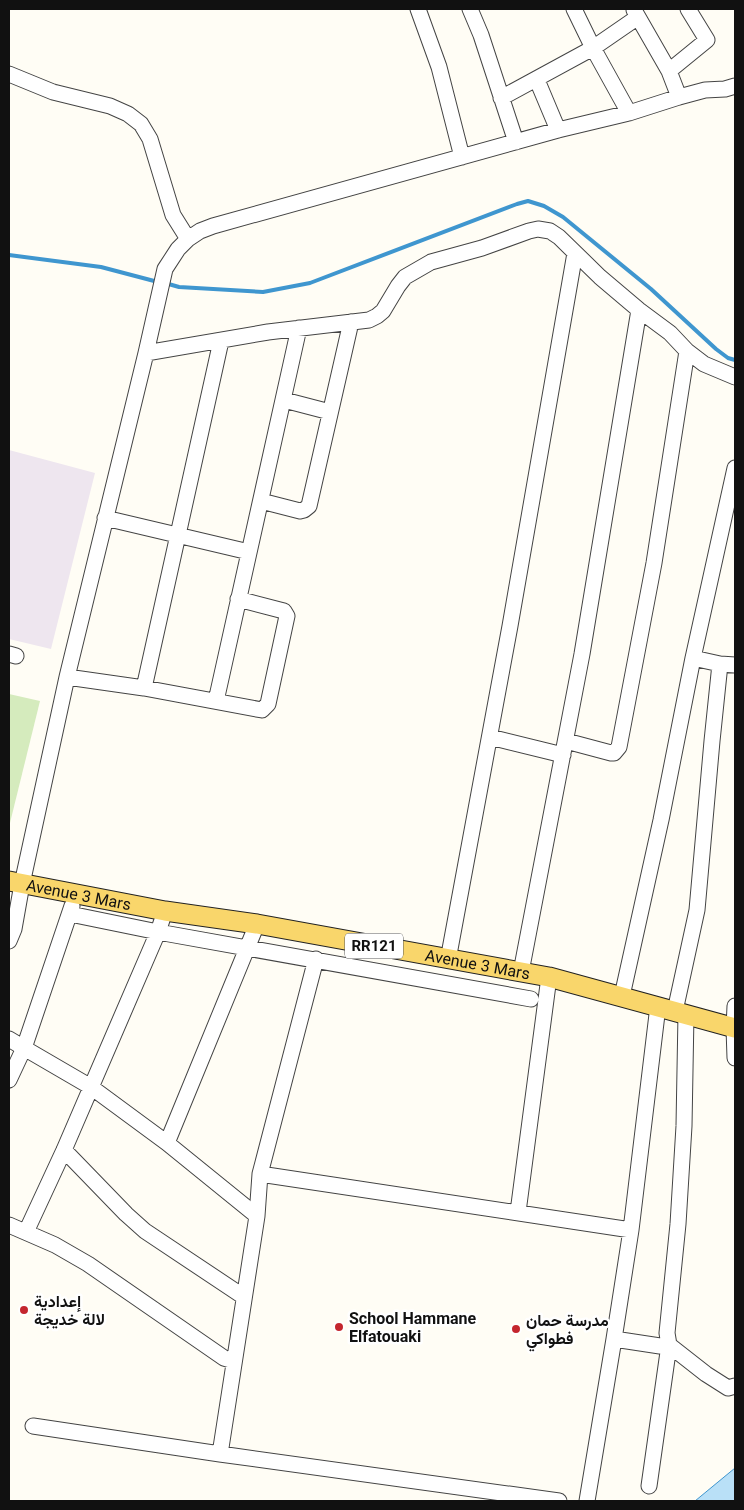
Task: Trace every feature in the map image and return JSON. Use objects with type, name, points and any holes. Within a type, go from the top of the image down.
[{"type":"main road","name":"Avenue 3 Mars","points":[[15,883],[165,911],[258,924],[549,977],[735,1028]]},
{"type":"street","points":[[418,9],[439,66],[462,157]]},
{"type":"street","points":[[470,9],[481,35],[516,142]]},
{"type":"street","points":[[574,9],[629,113]]},
{"type":"street","points":[[668,71],[707,40],[688,9]]},
{"type":"street","points":[[501,98],[593,48],[636,13],[680,97]]},
{"type":"street","points":[[9,74],[53,92],[110,106],[128,114],[141,124],[150,139],[173,215],[188,239]]},
{"type":"street","points":[[536,80],[558,130]]},
{"type":"street","points":[[9,941],[14,929],[15,883],[67,677],[165,270],[178,248],[200,231],[214,226],[558,130],[629,113],[704,90],[725,89],[735,86]]},
{"type":"street","points":[[146,353],[268,332],[369,320],[383,310],[405,277],[431,262],[482,248],[538,229],[550,231],[565,242],[639,310],[670,333],[687,351],[704,364],[735,377]]},
{"type":"street","points":[[448,960],[490,737],[575,253]]},
{"type":"street","points":[[521,972],[582,654],[639,310]]},
{"type":"street","points":[[261,501],[300,511],[307,508],[311,502],[351,322]]},
{"type":"street","points":[[216,701],[299,328]]},
{"type":"street","points":[[144,688],[221,341]]},
{"type":"street","points":[[490,737],[611,753],[619,747],[654,563],[687,351]]},
{"type":"street","points":[[284,400],[330,412]]},
{"type":"street","points":[[622,996],[662,820],[693,658],[735,468]]},
{"type":"street","points":[[105,518],[249,552]]},
{"type":"street","points":[[67,677],[144,688],[262,710],[268,704],[287,616],[284,612],[238,599]]},
{"type":"street","points":[[587,1501],[630,1230],[673,1010],[696,910],[712,741],[728,665],[693,658]]},
{"type":"street","points":[[9,1080],[24,1048],[70,914],[74,893]]},
{"type":"street","points":[[26,1232],[92,1087],[158,932],[165,911]]},
{"type":"street","points":[[70,914],[158,932],[531,999]]},
{"type":"street","points":[[167,1143],[258,924]]},
{"type":"street","points":[[220,1454],[257,1216],[260,1174],[316,959]]},
{"type":"street","points":[[518,1212],[549,977]]},
{"type":"street","points":[[735,1006],[735,1058]]},
{"type":"street","points":[[649,1486],[669,1345],[668,1333],[678,1224],[684,1126],[673,1010]]},
{"type":"street","points":[[9,1039],[92,1087],[167,1143],[257,1216]]},
{"type":"street","points":[[64,1150],[139,1225],[244,1297]]},
{"type":"street","points":[[260,1174],[630,1230]]},
{"type":"street","points":[[9,1225],[55,1245],[88,1264],[224,1358],[234,1361]]},
{"type":"street","points":[[614,1339],[660,1346],[669,1345],[706,1374],[728,1388],[735,1386]]},
{"type":"street","points":[[33,1426],[559,1501]]},
{"type":"shaded area","points":[[9,450],[95,473],[51,649],[9,639]]},
{"type":"green space","points":[[9,694],[40,701],[9,827]]},
{"type":"water","points":[[735,1468],[735,1501],[695,1501]]},
{"type":"waterway","points":[[165,283],[179,287],[263,292],[310,283],[528,201],[544,206],[563,217],[651,289],[716,349],[728,358],[735,360]]},
{"type":"waterway","points":[[9,255],[101,267],[158,282]]},
{"type":"place","name":"إعدادية لالة خديجة","points":[[24,1310]]},
{"type":"place","name":"School Hammane Elfatouaki","points":[[339,1327]]},
{"type":"place","name":"مدرسة حمان فطواكي","points":[[516,1329]]}]
